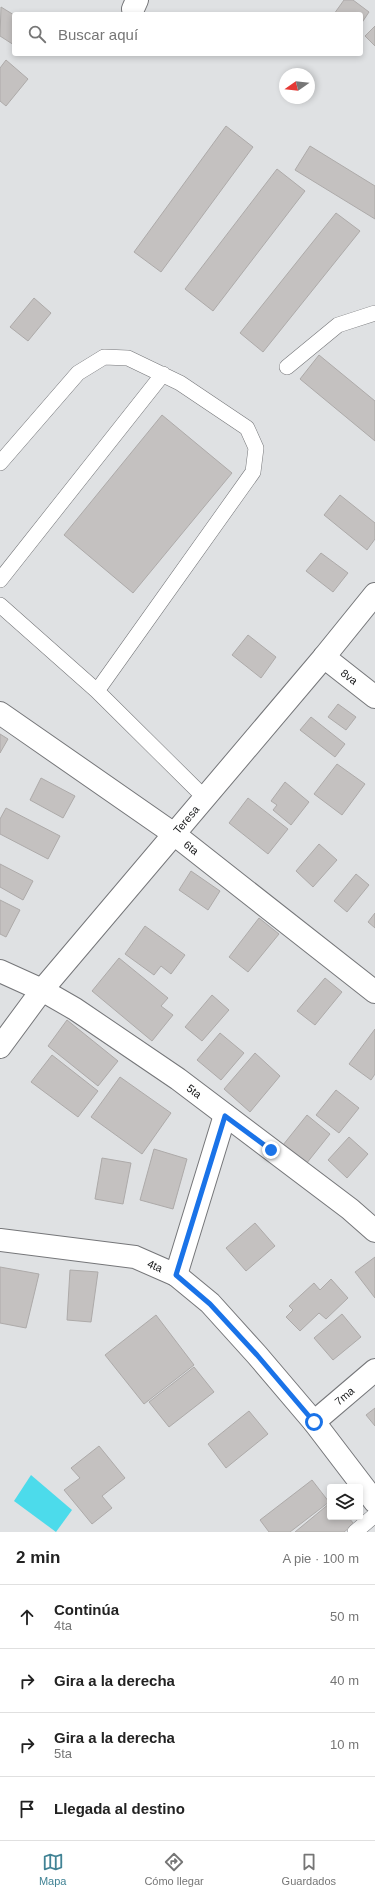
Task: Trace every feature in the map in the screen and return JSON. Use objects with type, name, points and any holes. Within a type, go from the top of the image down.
[{"type":"street","name":"Teresa","points":[[0,1047],[42,990],[324,658],[375,594]]},
{"type":"street","name":"8va","points":[[324,658],[375,697]]},
{"type":"street","name":"6ta","points":[[0,713],[174,834],[374,988]]},
{"type":"street","name":"5ta","points":[[0,971],[42,990],[75,1009],[178,1079],[350,1209],[375,1231]]},
{"type":"street","points":[[176,1275],[225,1116]]},
{"type":"street","name":"4ta","points":[[0,1240],[135,1257],[176,1275],[210,1304],[257,1355],[314,1422],[375,1502]]},
{"type":"street","name":"7ma","points":[[314,1422],[375,1370]]},
{"type":"lane","points":[[287,367],[338,325],[375,313]]},
{"type":"lane","points":[[0,463],[78,373],[104,357],[128,358],[180,383],[247,428],[256,448],[253,472],[97,691]]},
{"type":"lane","points":[[0,580],[162,374]]},
{"type":"lane","points":[[0,605],[97,691],[205,798]]},
{"type":"lane","points":[[355,1532],[375,1515]]},
{"type":"water","points":[[31,1475],[72,1510],[56,1532],[14,1501]]},
{"type":"building","points":[[344,0],[353,0],[369,12],[363,21],[363,12],[335,12]]},
{"type":"building","points":[[1,7],[12,14],[12,44],[0,36]]},
{"type":"building","points":[[375,26],[375,46],[365,36]]},
{"type":"building","points":[[6,60],[28,79],[6,106],[0,101],[0,68]]},
{"type":"building","points":[[226,126],[253,147],[161,272],[134,252]]},
{"type":"building","points":[[310,146],[375,186],[375,219],[295,170]]},
{"type":"building","points":[[277,169],[305,191],[213,311],[185,289]]},
{"type":"building","points":[[336,213],[360,231],[263,352],[240,333]]},
{"type":"building","points":[[34,298],[51,313],[28,341],[10,327]]},
{"type":"building","points":[[319,355],[375,401],[375,441],[300,379]]},
{"type":"building","points":[[162,415],[232,473],[133,593],[64,535]]},
{"type":"building","points":[[340,495],[375,523],[375,539],[367,550],[324,515]]},
{"type":"building","points":[[321,553],[348,573],[333,592],[306,571]]},
{"type":"building","points":[[248,635],[276,657],[261,678],[232,655]]},
{"type":"building","points":[[338,704],[356,717],[346,730],[328,717]]},
{"type":"building","points":[[311,717],[345,744],[335,757],[300,730]]},
{"type":"building","points":[[0,734],[8,739],[0,753]]},
{"type":"building","points":[[337,764],[365,784],[342,815],[314,794]]},
{"type":"building","points":[[41,778],[75,796],[63,818],[30,800]]},
{"type":"building","points":[[285,782],[309,802],[291,825],[273,810],[277,805],[271,801]]},
{"type":"building","points":[[248,798],[288,829],[268,854],[229,823]]},
{"type":"building","points":[[6,808],[60,836],[48,859],[0,834],[0,819]]},
{"type":"building","points":[[319,844],[337,860],[313,887],[296,871]]},
{"type":"building","points":[[0,864],[33,881],[23,900],[0,887]]},
{"type":"building","points":[[191,871],[220,891],[208,910],[179,890]]},
{"type":"building","points":[[356,874],[369,885],[347,912],[334,901]]},
{"type":"building","points":[[0,900],[20,910],[6,937],[0,934]]},
{"type":"building","points":[[375,913],[375,928],[368,922]]},
{"type":"building","points":[[259,918],[279,934],[248,972],[229,957]]},
{"type":"building","points":[[145,926],[185,955],[171,974],[161,966],[154,975],[125,954]]},
{"type":"building","points":[[119,958],[168,998],[161,1006],[173,1015],[152,1041],[92,991]]},
{"type":"building","points":[[325,978],[342,992],[315,1025],[297,1011]]},
{"type":"building","points":[[212,995],[229,1010],[202,1041],[185,1027]]},
{"type":"building","points":[[67,1020],[118,1061],[98,1086],[48,1046]]},
{"type":"building","points":[[375,1029],[375,1074],[371,1080],[349,1064]]},
{"type":"building","points":[[220,1033],[244,1053],[221,1080],[197,1060]]},
{"type":"building","points":[[255,1053],[280,1076],[250,1112],[224,1089]]},
{"type":"building","points":[[52,1055],[98,1091],[78,1117],[31,1082]]},
{"type":"building","points":[[120,1077],[171,1113],[142,1154],[91,1117]]},
{"type":"building","points":[[336,1090],[359,1108],[339,1133],[316,1115]]},
{"type":"building","points":[[307,1115],[330,1134],[306,1164],[283,1145]]},
{"type":"building","points":[[349,1137],[368,1154],[347,1178],[328,1160]]},
{"type":"building","points":[[154,1149],[187,1159],[173,1209],[140,1200]]},
{"type":"building","points":[[102,1158],[131,1163],[123,1204],[95,1199]]},
{"type":"building","points":[[255,1223],[275,1246],[246,1271],[226,1248]]},
{"type":"building","points":[[375,1257],[375,1298],[355,1272]]},
{"type":"building","points":[[0,1267],[39,1274],[26,1328],[0,1323]]},
{"type":"building","points":[[70,1270],[98,1272],[91,1322],[67,1320]]},
{"type":"building","points":[[331,1279],[348,1298],[326,1319],[319,1313],[300,1331],[286,1317],[293,1310],[289,1306],[314,1283],[320,1290]]},
{"type":"building","points":[[342,1314],[361,1337],[333,1360],[314,1338]]},
{"type":"building","points":[[156,1315],[194,1365],[144,1404],[105,1355]]},
{"type":"building","points":[[194,1367],[214,1392],[169,1427],[149,1402]]},
{"type":"building","points":[[375,1408],[375,1426],[366,1415]]},
{"type":"building","points":[[249,1411],[268,1434],[226,1468],[208,1444]]},
{"type":"building","points":[[99,1446],[125,1478],[102,1496],[112,1508],[92,1524],[64,1490],[80,1478],[71,1468]]},
{"type":"building","points":[[312,1480],[327,1499],[327,1504],[290,1532],[269,1532],[260,1520]]},
{"type":"building","points":[[327,1505],[327,1520],[351,1520],[354,1524],[344,1532],[295,1532]]},
{"type":"route","points":[[271,1150],[225,1116],[176,1275],[210,1304],[257,1355],[314,1422]]}]
